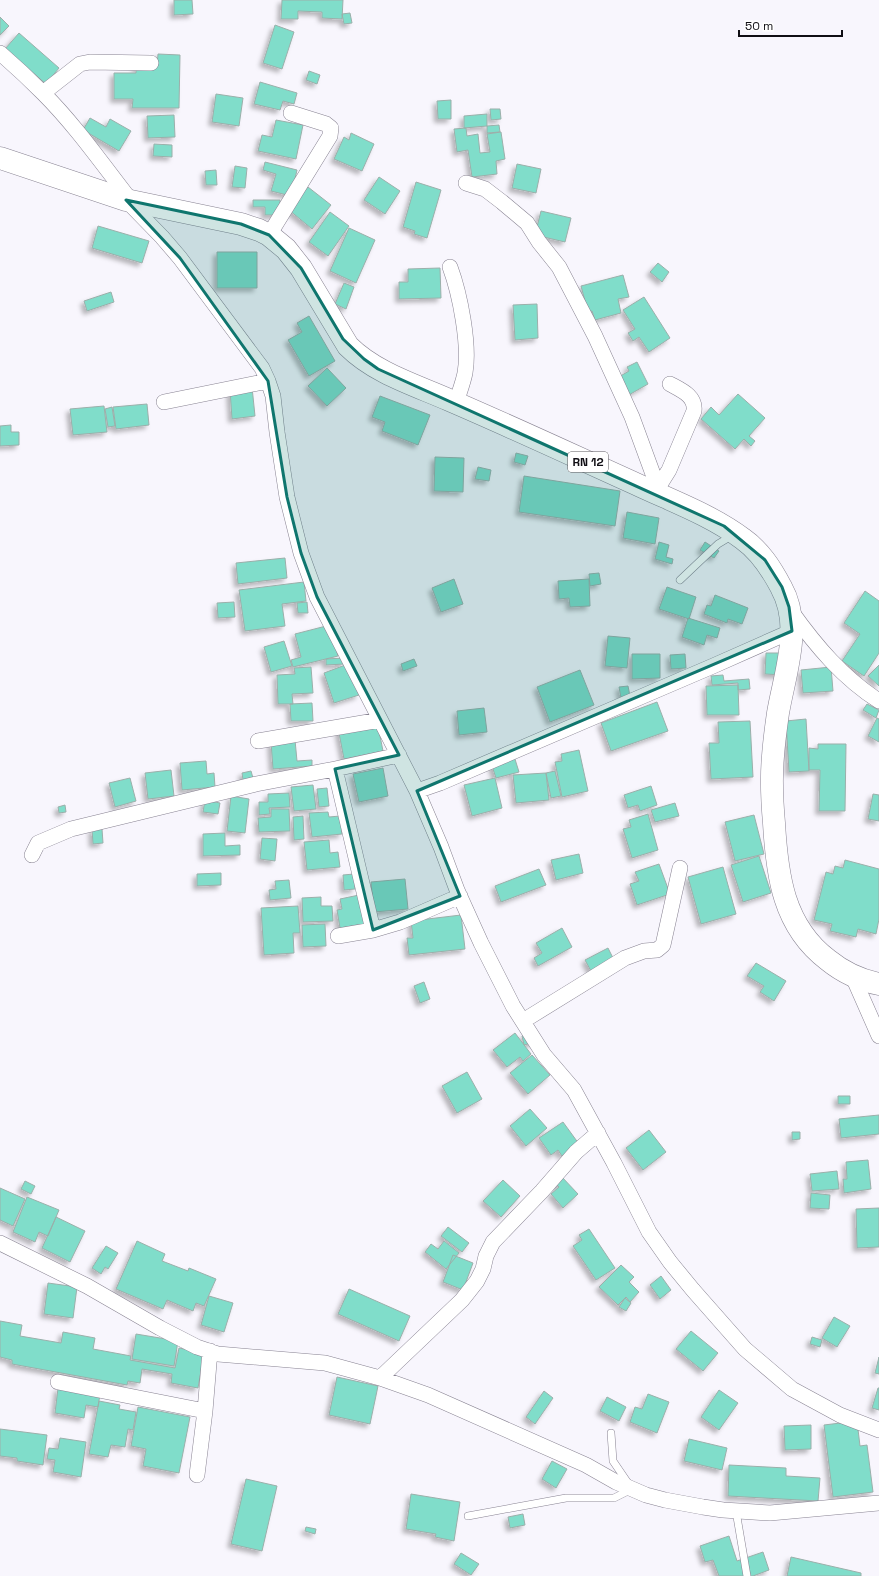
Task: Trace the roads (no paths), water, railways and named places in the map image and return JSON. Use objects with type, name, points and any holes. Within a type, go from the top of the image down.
[{"type":"main road","name":"RN 12","points":[[0,158],[129,201],[241,224],[269,235],[286,249],[301,268],[343,339],[356,354],[378,369],[660,491],[724,526],[753,547],[764,560],[782,587],[789,607],[792,631],[789,660],[778,713],[773,758],[772,802],[775,848],[782,887],[790,912],[798,928],[812,947],[852,977],[879,984]]},
{"type":"street","points":[[0,53],[43,93],[79,134],[129,201],[162,236],[180,258],[262,368],[273,396],[287,497],[301,553],[317,597],[418,791],[460,896],[481,943],[513,1006],[544,1055],[574,1090],[649,1232],[670,1262],[745,1349],[792,1389],[840,1414],[879,1430]]},
{"type":"street","points":[[43,93],[80,64],[90,62],[151,63]]},
{"type":"street","points":[[269,235],[330,136],[331,128],[326,124],[291,113]]},
{"type":"street","points":[[466,183],[485,189],[527,223],[539,242],[559,268],[595,336],[632,417],[660,491]]},
{"type":"street","points":[[450,267],[465,334],[465,372],[456,403]]},
{"type":"street","points":[[164,402],[268,381]]},
{"type":"street","points":[[660,491],[694,411],[694,404],[690,398],[670,384]]},
{"type":"street","points":[[789,607],[808,634],[847,678],[879,701]]},
{"type":"street","points":[[418,791],[447,780],[792,631]]},
{"type":"street","points":[[258,741],[380,720]]},
{"type":"street","points":[[32,855],[38,842],[71,829],[256,784],[335,770],[399,755]]},
{"type":"street","points":[[335,770],[373,930]]},
{"type":"street","points":[[523,1021],[625,958],[644,951],[657,950],[663,945],[680,868]]},
{"type":"street","points":[[338,936],[373,930],[400,922],[460,896]]},
{"type":"street","points":[[852,977],[879,1036]]},
{"type":"street","points":[[380,1378],[462,1300],[477,1281],[493,1242],[542,1191],[576,1152],[598,1133]]},
{"type":"street","points":[[0,1243],[88,1286],[160,1328],[197,1347],[218,1354],[325,1363],[380,1378],[428,1395],[586,1465],[616,1482],[665,1500],[736,1511],[770,1512],[879,1503]]},
{"type":"street","points":[[197,1475],[205,1411],[210,1351]]},
{"type":"street","points":[[58,1382],[205,1411]]},
{"type":"lane","points":[[680,580],[718,544],[735,534]]},
{"type":"lane","points":[[468,1516],[566,1498],[614,1498],[632,1489],[614,1461],[611,1434]]},
{"type":"lane","points":[[736,1511],[747,1576]]}]
